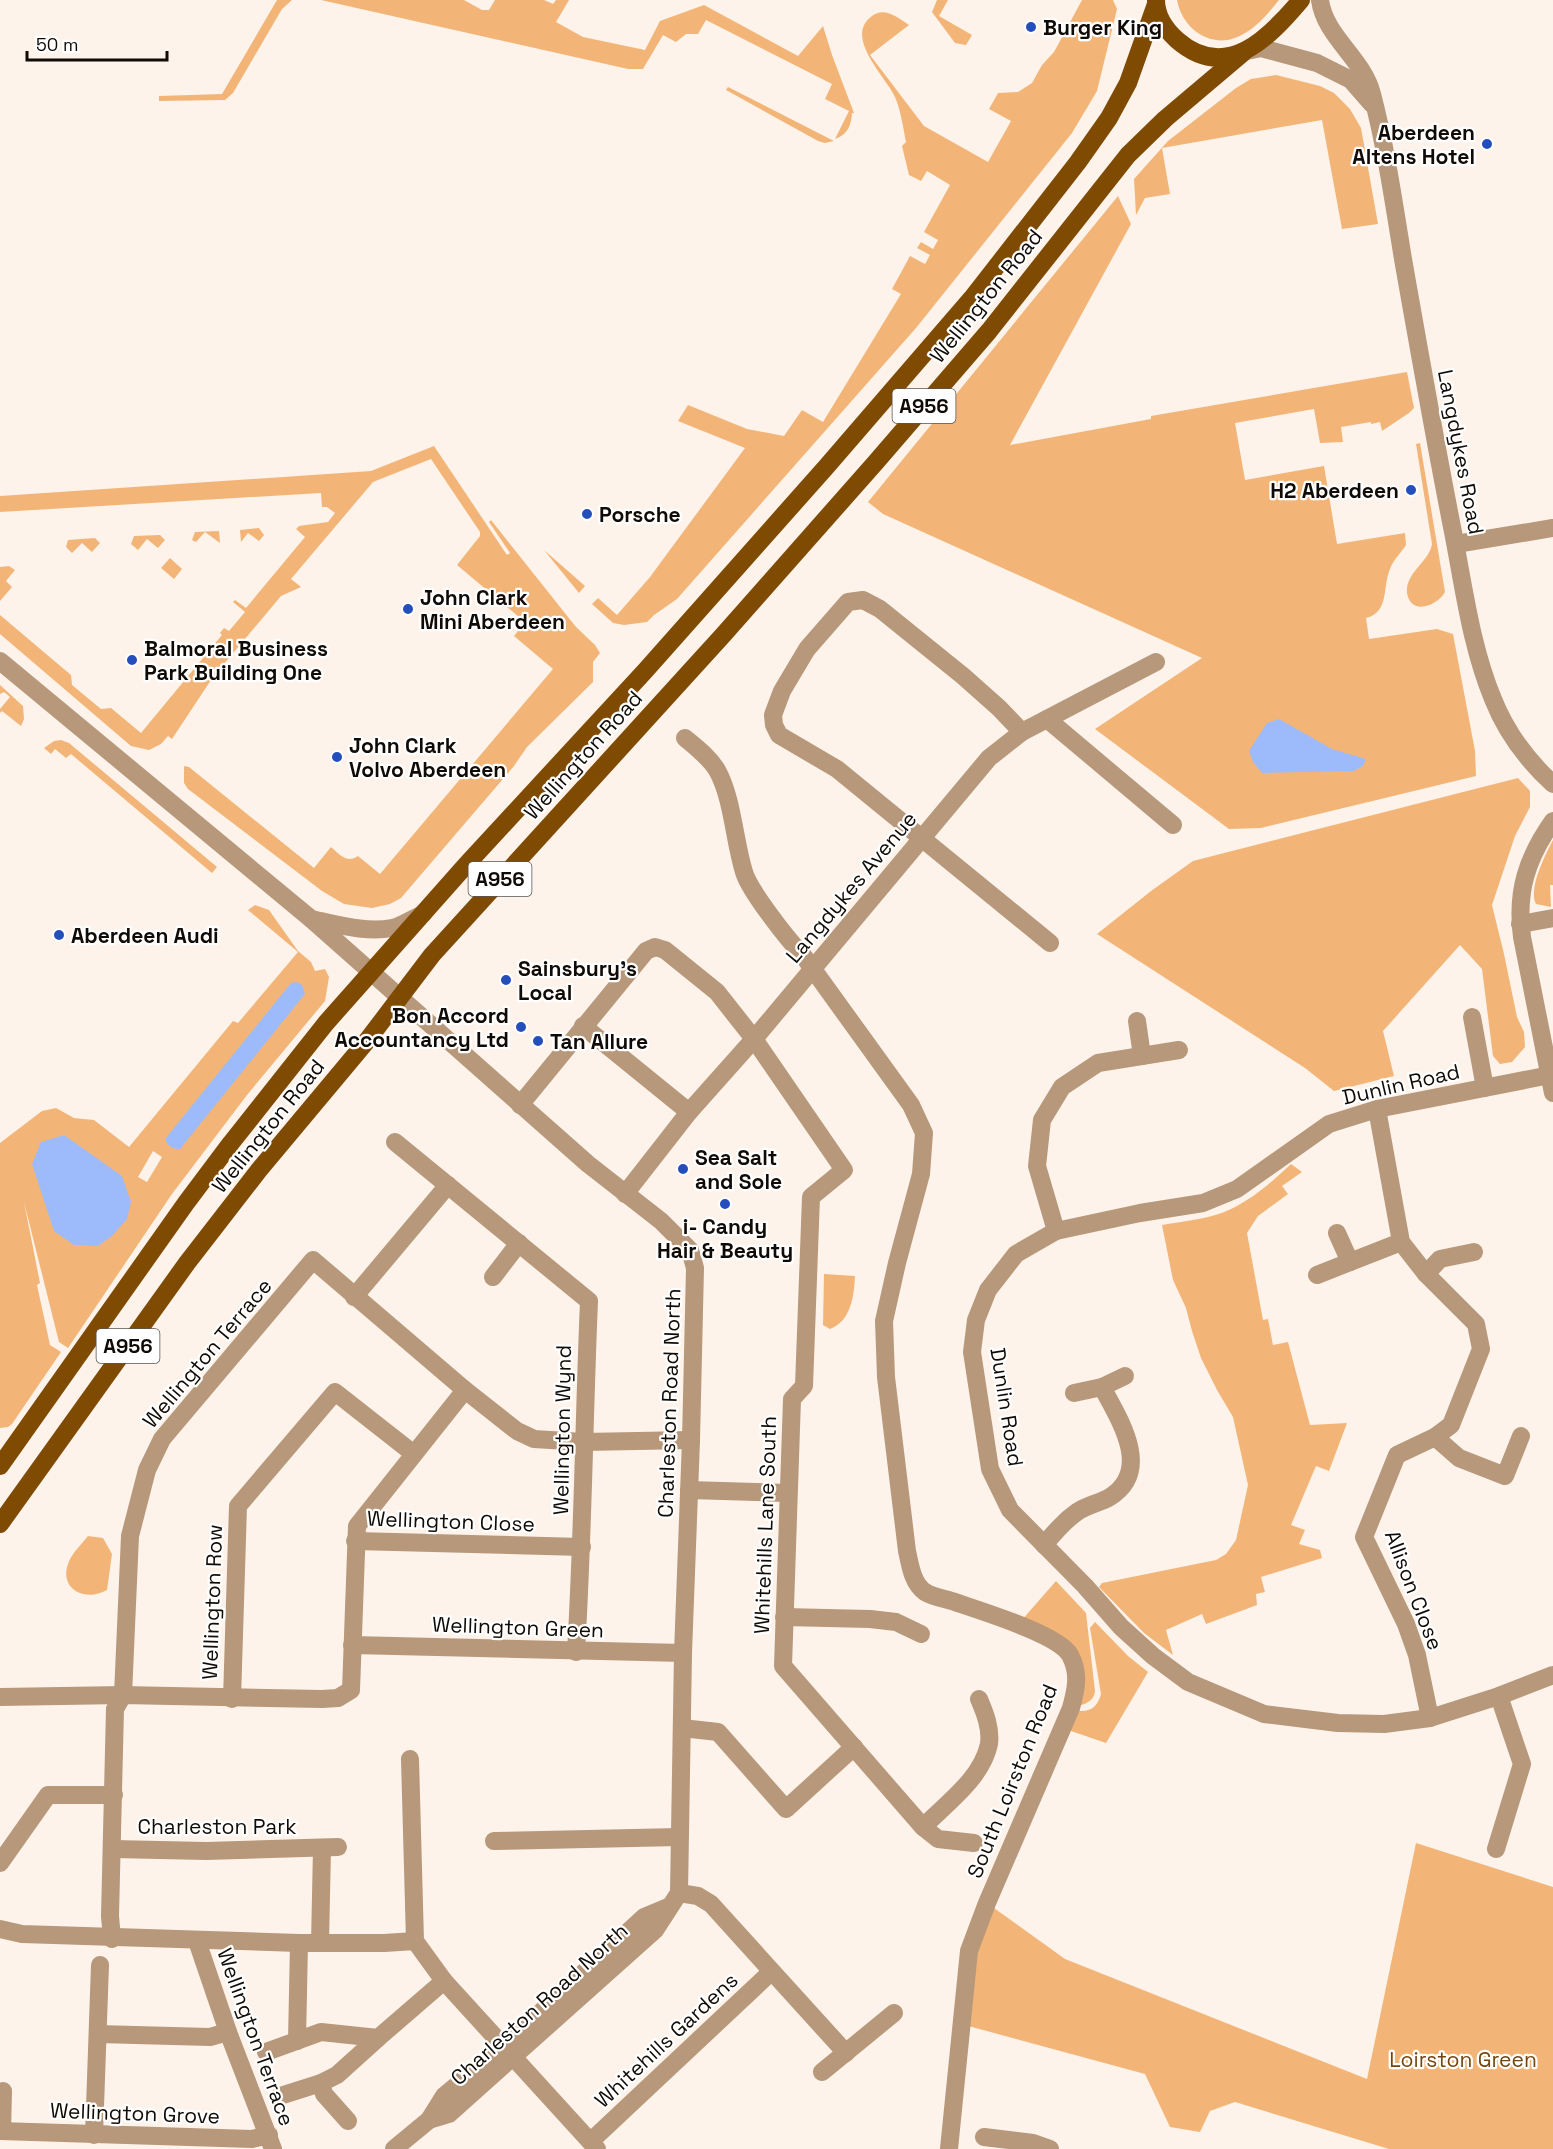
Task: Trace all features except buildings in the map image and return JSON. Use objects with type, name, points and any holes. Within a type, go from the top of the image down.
[{"type":"main road","name":"A956","points":[[1155,1],[1158,14],[1166,29],[1188,48],[1215,57],[1233,57],[1245,52],[1276,28],[1301,0]]},
{"type":"main road","name":"Wellington Road","points":[[0,1466],[231,1143],[370,972],[668,646],[839,453],[972,298],[1067,177],[1109,118],[1128,83],[1155,1]]},
{"type":"main road","name":"Wellington Road","points":[[0,1524],[187,1263],[259,1170],[366,1042],[432,955],[876,462],[989,331],[1128,155],[1165,118],[1245,52]]},
{"type":"street","name":"Langdykes Road","points":[[1320,0],[1323,14],[1332,30],[1366,77],[1375,108],[1470,625],[1492,698],[1513,737],[1553,784]]},
{"type":"street","points":[[1245,52],[1268,50],[1317,63],[1351,80],[1375,108]]},
{"type":"street","points":[[1455,544],[1553,528]]},
{"type":"street","points":[[1022,732],[985,695],[880,609],[863,600],[848,602],[839,610],[795,667],[782,691],[773,715],[774,725],[779,735],[837,769],[1050,943]]},
{"type":"street","name":"Charleston Road North","points":[[0,661],[310,918],[520,1105],[679,1238],[690,1250],[695,1268],[691,1440],[682,1653],[679,1837],[674,1900],[644,1917],[508,2052],[444,2096],[429,2120],[394,2149]]},
{"type":"street","name":"Langdykes Avenue","points":[[625,1194],[689,1112],[754,1039],[990,758],[1022,732],[1156,662]]},
{"type":"street","points":[[1047,719],[1173,825]]},
{"type":"street","name":"South Loirston Road","points":[[685,738],[706,757],[716,769],[723,783],[745,875],[791,943],[802,954],[911,1105],[924,1133],[921,1174],[884,1321],[886,1377],[912,1576],[924,1591],[994,1615],[1057,1642],[1069,1653],[1076,1669],[1076,1690],[1071,1708],[987,1903],[969,1951],[949,2149]]},
{"type":"street","points":[[1551,1084],[1518,912],[1528,867],[1541,838],[1553,821]]},
{"type":"street","points":[[310,918],[353,928],[378,929],[394,927],[423,914]]},
{"type":"street","points":[[1520,924],[1553,918]]},
{"type":"street","points":[[520,1105],[646,951],[655,947],[665,950],[717,992],[754,1039]]},
{"type":"street","name":"Dunlin Road","points":[[1472,1017],[1485,1088]]},
{"type":"street","points":[[1137,1021],[1142,1056]]},
{"type":"street","points":[[583,1026],[689,1112]]},
{"type":"street","name":"Whitehills Lane South","points":[[754,1039],[844,1170],[811,1197],[804,1386],[792,1399],[783,1666],[854,1747]]},
{"type":"street","points":[[1056,1231],[1036,1166],[1041,1120],[1062,1088],[1098,1063],[1179,1050]]},
{"type":"street","name":"Dunlin Road","points":[[1551,1084],[1485,1088],[1377,1109],[1329,1124],[1237,1189],[1203,1203],[1140,1213],[1056,1231],[1016,1254],[988,1290],[976,1320],[972,1352],[990,1469],[1010,1510],[1085,1586],[1121,1627],[1153,1656],[1188,1682],[1264,1714],[1338,1723],[1384,1724],[1430,1718],[1499,1696],[1553,1675]]},
{"type":"street","name":"Allison Close","points":[[1377,1109],[1401,1242],[1426,1274],[1476,1324],[1481,1349],[1451,1425],[1436,1437],[1397,1455],[1364,1537],[1406,1624],[1417,1655],[1430,1718]]},
{"type":"street","points":[[395,1142],[519,1243],[492,1277]]},
{"type":"street","points":[[354,1297],[448,1185]]},
{"type":"street","points":[[1337,1233],[1350,1262]]},
{"type":"street","points":[[1317,1275],[1401,1242]]},
{"type":"street","name":"Wellington Wynd","points":[[519,1243],[589,1300],[583,1442],[582,1547],[576,1652]]},
{"type":"street","points":[[1426,1274],[1440,1259],[1474,1252]]},
{"type":"street","name":"Wellington Terrace","points":[[299,1943],[112,1939],[110,1916],[116,1709],[123,1695],[130,1536],[147,1470],[162,1439],[313,1260],[465,1390],[518,1431],[534,1439],[583,1442],[691,1440]]},
{"type":"street","points":[[1074,1393],[1102,1387],[1125,1376]]},
{"type":"street","points":[[1044,1545],[1078,1511],[1111,1497],[1124,1484],[1130,1471],[1132,1458],[1123,1428],[1102,1387]]},
{"type":"street","points":[[0,1697],[123,1695],[232,1699],[338,1698],[351,1690],[357,1526],[465,1390]]},
{"type":"street","name":"Wellington Row","points":[[232,1699],[238,1506],[335,1392],[414,1454]]},
{"type":"street","points":[[1436,1437],[1459,1458],[1505,1476],[1521,1436]]},
{"type":"street","points":[[689,1490],[788,1493]]},
{"type":"street","name":"Wellington Close","points":[[355,1541],[582,1547]]},
{"type":"street","points":[[784,1617],[870,1619],[896,1622],[921,1634]]},
{"type":"street","name":"Wellington Green","points":[[352,1645],[682,1653]]},
{"type":"street","points":[[1497,1849],[1522,1764],[1499,1696]]},
{"type":"street","points":[[923,1827],[974,1776],[984,1759],[989,1742],[987,1719],[979,1699]]},
{"type":"street","points":[[682,1728],[718,1732],[786,1809],[854,1747],[923,1827],[938,1839],[974,1843]]},
{"type":"street","points":[[410,1759],[415,1941],[444,1980],[594,2145]]},
{"type":"street","points":[[0,1863],[48,1795],[114,1796]]},
{"type":"street","points":[[494,1842],[679,1837]]},
{"type":"street","name":"Charleston Park","points":[[113,1849],[206,1851],[330,1848],[320,1943]]},
{"type":"street","name":"Whitehills Gardens","points":[[674,1900],[698,1896],[711,1904],[846,2053]]},
{"type":"street","points":[[0,1929],[12,1933],[112,1939]]},
{"type":"street","name":"Wellington Terrace","points":[[197,1941],[228,2032],[271,2142]]},
{"type":"street","points":[[297,2041],[299,1943],[415,1941]]},
{"type":"street","points":[[94,2136],[100,1965]]},
{"type":"street","name":"Whitehills Gardens","points":[[594,2145],[771,1972]]},
{"type":"street","points":[[280,2096],[321,2083],[337,2075],[444,1980]]},
{"type":"street","points":[[822,2072],[894,2013]]},
{"type":"street","points":[[98,2034],[210,2037],[228,2032]]},
{"type":"street","points":[[266,2052],[321,2032],[378,2038]]},
{"type":"street","points":[[321,2083],[324,2094],[348,2121]]},
{"type":"street","points":[[1,2131],[3,2091]]},
{"type":"street","name":"Wellington Grove","points":[[1,2131],[94,2136],[252,2139],[271,2142]]},
{"type":"street","points":[[984,2137],[1038,2147]]},
{"type":"green space","points":[[277,0],[292,0],[282,9],[233,93],[225,100],[159,101],[159,96],[222,94]]},
{"type":"green space","points":[[321,0],[464,0],[482,10],[489,10],[495,0],[544,0],[553,4],[556,0],[569,0],[556,22],[583,37],[645,50],[660,21],[704,5],[798,56],[823,26],[854,113],[852,113],[850,126],[846,132],[835,139],[849,111],[825,99],[832,84],[706,20],[698,34],[686,34],[676,42],[663,35],[643,69],[628,69]]},
{"type":"green space","points":[[937,0],[948,0],[939,16],[972,35],[966,45],[955,43],[932,12]]},
{"type":"green space","points":[[1082,0],[1113,0],[1117,9],[1097,91],[1072,133],[916,328],[677,599],[647,622],[624,625],[613,623],[592,604],[598,598],[617,615],[650,577],[745,448],[678,421],[688,405],[747,429],[784,436],[802,410],[823,422],[901,294],[892,289],[910,256],[925,264],[930,255],[917,248],[921,242],[933,249],[938,240],[924,232],[950,185],[927,171],[921,181],[909,175],[902,146],[906,142],[899,108],[895,97],[864,46],[862,35],[864,25],[872,16],[881,12],[891,14],[909,25],[870,55],[924,126],[988,162],[1011,121],[989,109],[998,93],[1018,92],[1032,83],[1042,65],[1054,52]]},
{"type":"green space","points":[[1177,0],[1279,0],[1250,30],[1234,38],[1223,40],[1202,36],[1194,30],[1180,11]]},
{"type":"green space","points":[[1276,75],[1320,86],[1334,93],[1350,109],[1361,128],[1378,224],[1342,229],[1322,120],[1162,148],[1170,194],[1145,198],[1136,215],[1134,179],[1168,141],[1236,88],[1251,79]]},
{"type":"green space","points":[[728,87],[834,141],[825,143],[818,141],[726,90]]},
{"type":"green space","points":[[1118,196],[1131,224],[1010,445],[1151,419],[1151,416],[1407,372],[1414,408],[1382,431],[1380,422],[1341,427],[1343,442],[1320,443],[1314,409],[1235,423],[1245,480],[1324,466],[1337,544],[1405,533],[1406,545],[1390,569],[1382,605],[1374,615],[1366,618],[1369,639],[1437,629],[1453,634],[1475,751],[1476,776],[1261,828],[1229,829],[1095,729],[1202,658],[883,514],[868,502]]},
{"type":"green space","points":[[1420,443],[1445,592],[1431,605],[1424,606],[1414,605],[1407,593],[1407,586],[1413,573],[1427,556],[1432,544],[1416,444]]},
{"type":"green space","points":[[434,446],[507,555],[510,553],[489,522],[491,520],[576,627],[600,653],[593,662],[593,682],[527,747],[514,766],[401,898],[390,904],[372,908],[344,904],[322,891],[188,789],[184,783],[184,766],[189,767],[314,868],[331,847],[347,859],[358,856],[380,874],[553,669],[514,636],[525,622],[457,565],[480,536],[480,532],[431,459],[373,482],[291,579],[301,587],[281,596],[213,677],[172,739],[168,736],[161,744],[149,750],[131,746],[0,634],[0,615],[71,675],[72,685],[101,709],[111,708],[141,733],[222,635],[220,633],[224,628],[229,631],[245,612],[233,602],[235,600],[246,608],[305,537],[296,529],[299,526],[328,522],[335,513],[327,507],[322,507],[321,493],[0,512],[0,496],[371,471]]},
{"type":"green space","points":[[259,528],[264,535],[259,541],[248,533],[241,542],[240,530]]},
{"type":"green space","points":[[219,531],[220,543],[205,532],[196,542],[192,540],[195,532]]},
{"type":"green space","points":[[160,535],[165,540],[158,548],[147,539],[138,550],[131,544],[134,536]]},
{"type":"green space","points":[[95,538],[100,543],[92,552],[82,543],[72,553],[66,547],[68,540]]},
{"type":"green space","points":[[544,550],[585,586],[579,593]]},
{"type":"green space","points":[[170,558],[182,569],[174,579],[161,568]]},
{"type":"green space","points":[[9,566],[15,570],[6,581],[12,587],[0,601],[0,567]]},
{"type":"green space","points":[[0,685],[23,706],[24,719],[21,726],[2,711],[0,713],[0,709],[10,697],[4,692],[0,694]]},
{"type":"green space","points":[[61,740],[69,743],[217,867],[212,873],[71,754],[66,758],[55,749],[51,754],[44,748],[54,741]]},
{"type":"green space","points":[[1518,778],[1530,791],[1530,807],[1515,836],[1492,905],[1517,1017],[1524,1032],[1525,1047],[1512,1062],[1500,1064],[1493,1056],[1482,969],[1460,945],[1383,1031],[1394,1076],[1334,1091],[1305,1068],[1097,934],[1193,861]]},
{"type":"green space","points":[[1553,840],[1551,907],[1536,904],[1534,890],[1538,872]]},
{"type":"green space","points":[[255,905],[269,910],[298,951],[311,962],[315,971],[325,969],[329,977],[325,1001],[247,1095],[172,1194],[68,1348],[59,1342],[24,1202],[40,1283],[37,1285],[50,1345],[61,1352],[12,1424],[0,1428],[0,1143],[42,1111],[56,1108],[74,1118],[94,1120],[129,1147],[233,1021],[238,1023],[298,952],[248,910]],"holes":[[[153,1151],[162,1157],[147,1182],[138,1177]]]},
{"type":"green space","points":[[1291,1164],[1302,1172],[1282,1186],[1288,1194],[1258,1216],[1247,1233],[1263,1320],[1268,1319],[1273,1345],[1288,1342],[1310,1425],[1347,1423],[1329,1471],[1316,1466],[1291,1525],[1305,1530],[1299,1544],[1320,1550],[1322,1558],[1261,1577],[1265,1592],[1256,1594],[1257,1605],[1206,1624],[1202,1614],[1166,1630],[1173,1655],[1144,1633],[1099,1587],[1102,1583],[1216,1560],[1226,1554],[1236,1540],[1248,1485],[1233,1417],[1201,1358],[1186,1308],[1173,1280],[1162,1225],[1206,1217],[1231,1209],[1270,1183]]},
{"type":"green space","points":[[824,1274],[855,1276],[854,1292],[847,1314],[843,1320],[830,1329],[823,1325]]},
{"type":"green space","points":[[88,1536],[103,1538],[112,1554],[107,1590],[91,1595],[83,1594],[71,1587],[66,1573],[72,1557]]},
{"type":"green space","points":[[1056,1581],[1086,1613],[1095,1691],[1090,1701],[1079,1706],[1080,1665],[1021,1621]]},
{"type":"green space","points":[[1095,1622],[1128,1656],[1148,1672],[1106,1743],[1068,1730],[1079,1711],[1094,1707],[1101,1694],[1090,1628]]},
{"type":"green space","name":"Loirston Green","points":[[1416,1843],[1553,1887],[1553,2149],[1389,2149],[1235,2102],[1210,2111],[1200,2132],[1170,2127],[1145,2074],[961,2024],[987,1903],[1065,1959],[1367,2079]]},
{"type":"water","points":[[1279,719],[1332,749],[1366,759],[1363,766],[1354,771],[1262,773],[1253,762],[1249,751],[1267,723]]},
{"type":"water","points":[[297,982],[302,985],[305,994],[180,1149],[171,1147],[165,1139],[291,983]]},
{"type":"water","points":[[64,1135],[122,1176],[131,1202],[127,1219],[112,1236],[98,1246],[74,1245],[54,1231],[32,1164],[41,1142]]},
{"type":"place","name":"Burger King","points":[[1031,27]]},
{"type":"place","name":"Aberdeen Altens Hotel","points":[[1487,144]]},
{"type":"place","name":"H2 Aberdeen","points":[[1411,490]]},
{"type":"place","name":"Porsche","points":[[587,514]]},
{"type":"place","name":"John Clark Mini Aberdeen","points":[[408,609]]},
{"type":"place","name":"Balmoral Business Park Building One","points":[[132,660]]},
{"type":"place","name":"John Clark Volvo Aberdeen","points":[[337,757]]},
{"type":"place","name":"Aberdeen Audi","points":[[59,935]]},
{"type":"place","name":"Sainsbury's Local","points":[[506,980]]},
{"type":"place","name":"Bon Accord Accountancy Ltd","points":[[521,1027]]},
{"type":"place","name":"Tan Allure","points":[[538,1041]]},
{"type":"place","name":"Sea Salt and Sole","points":[[683,1169]]},
{"type":"place","name":"i- Candy Hair & Beauty","points":[[725,1204]]}]
